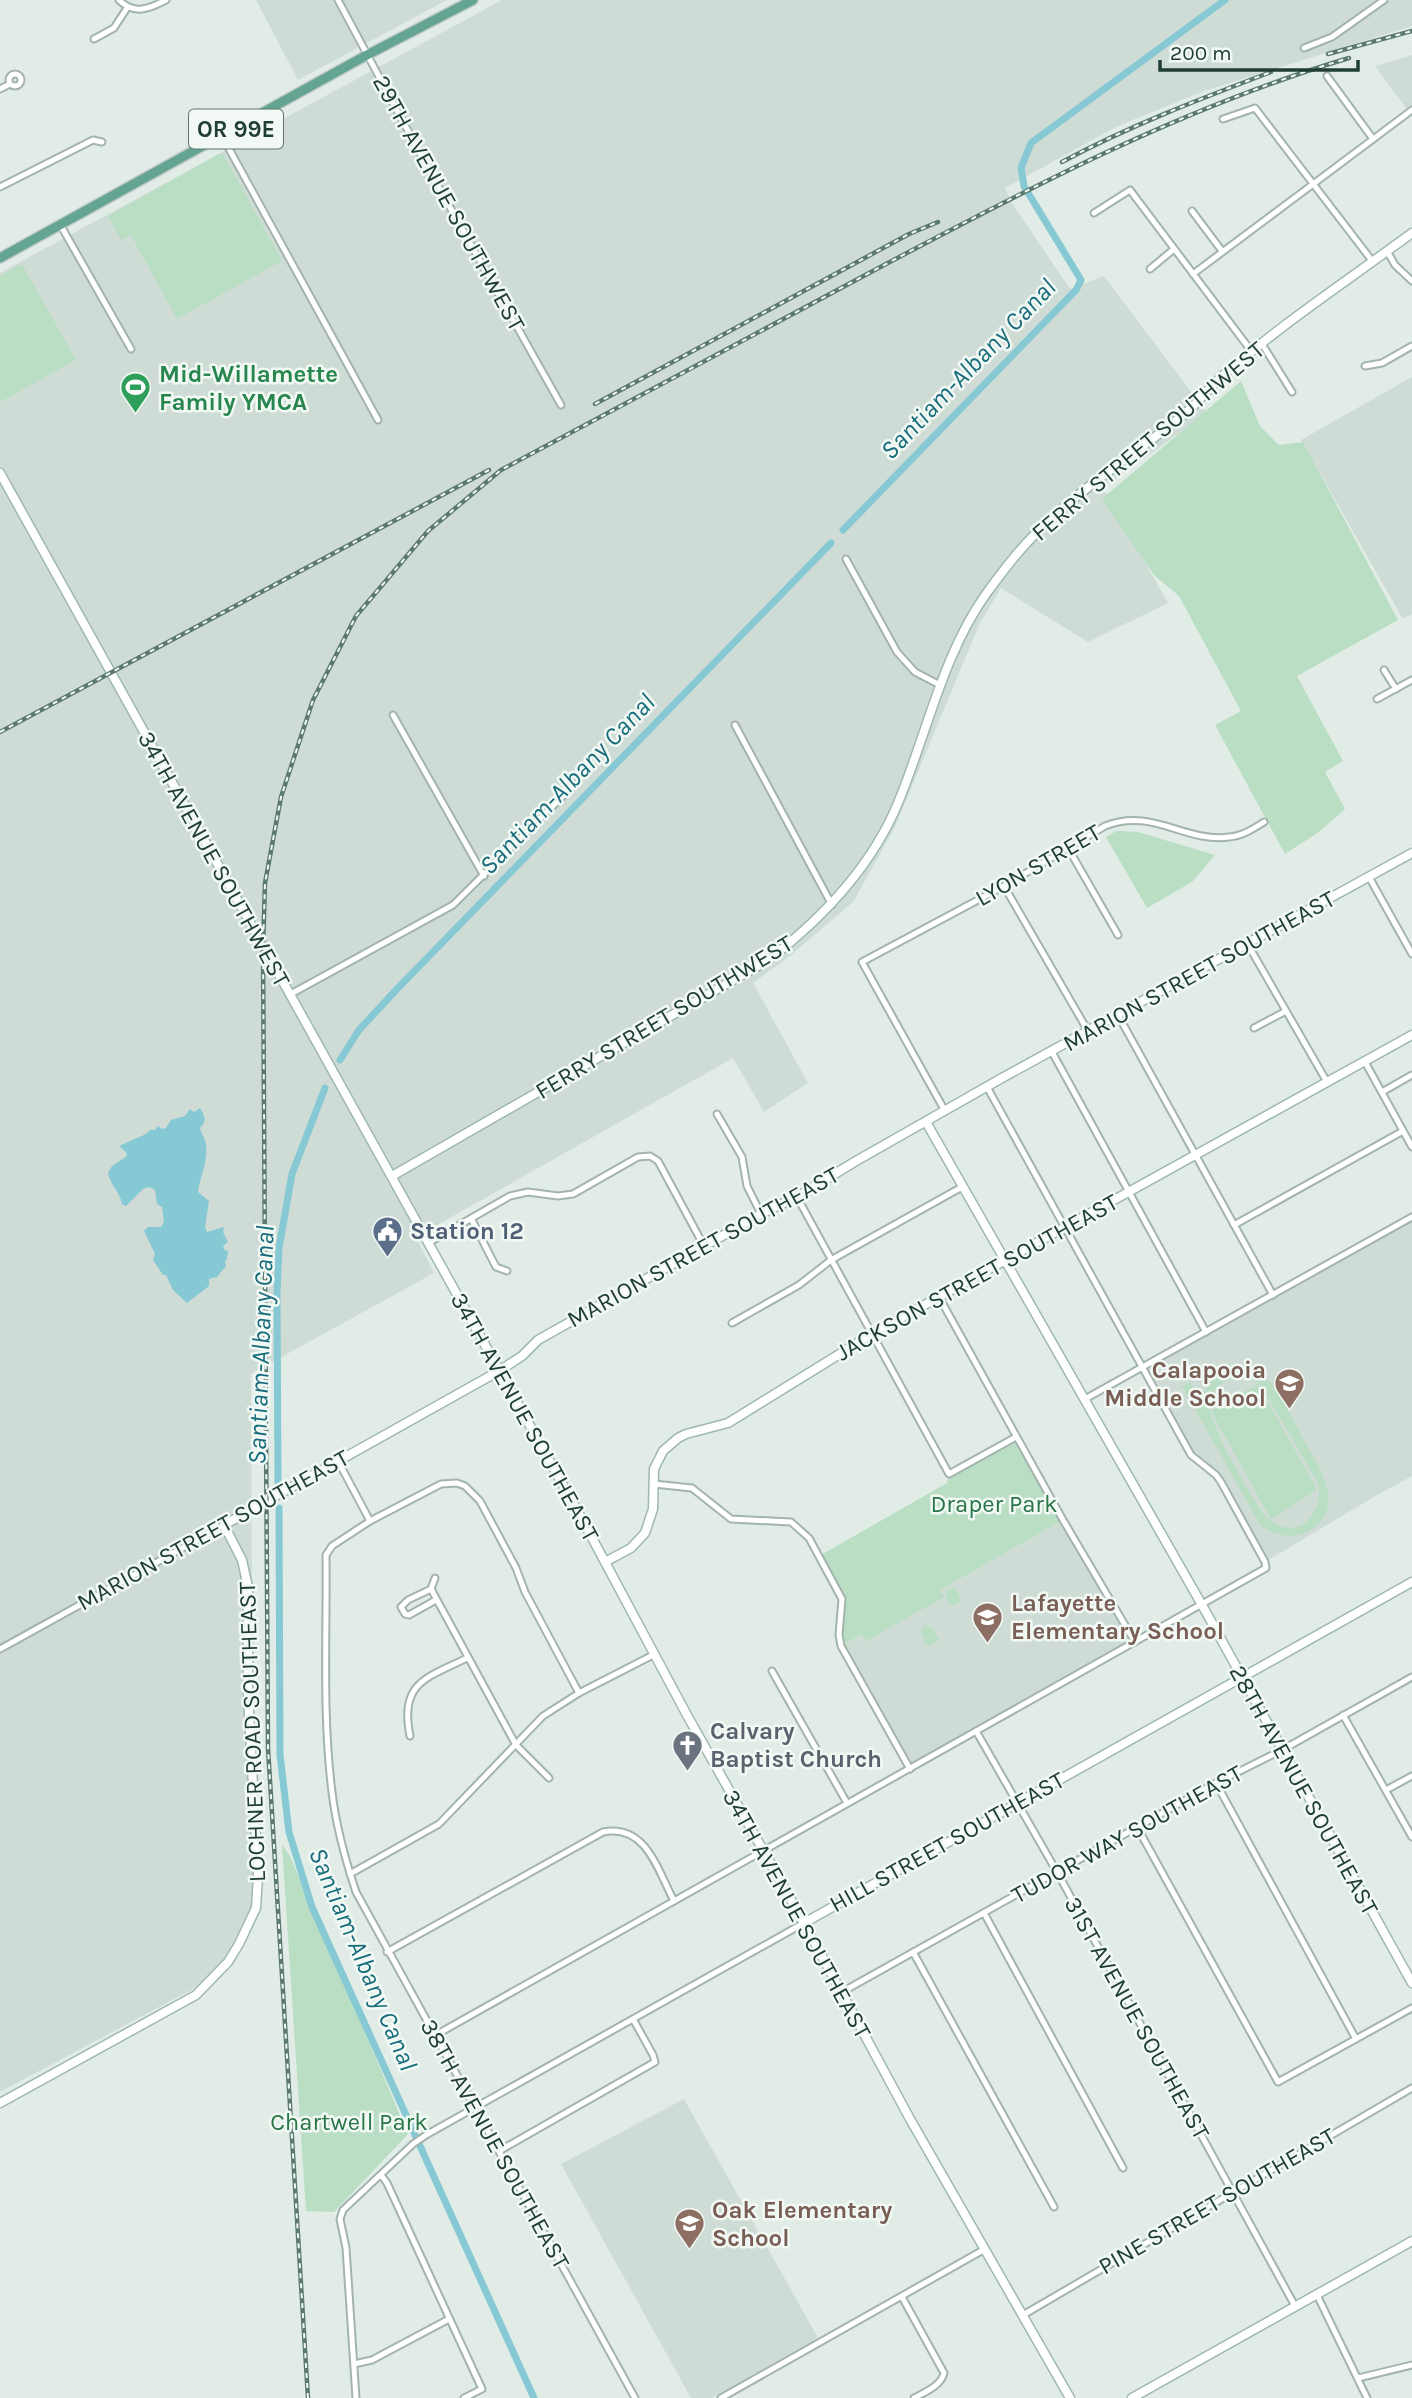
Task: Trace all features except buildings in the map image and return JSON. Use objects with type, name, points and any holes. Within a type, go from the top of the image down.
[{"type":"main road","name":"OR 99E","points":[[0,258],[367,55],[472,0]]},
{"type":"street","points":[[119,0],[127,8],[152,8],[166,0]]},
{"type":"street","name":"29TH AVENUE SOUTHWEST","points":[[338,0],[561,405]]},
{"type":"street","points":[[1304,48],[1332,37],[1384,0]]},
{"type":"street","points":[[94,39],[114,28],[127,8]]},
{"type":"street","points":[[1327,76],[1373,139]]},
{"type":"street","points":[[0,89],[10,84]]},
{"type":"street","points":[[1223,119],[1255,108],[1373,262]]},
{"type":"street","points":[[1193,274],[1412,110]]},
{"type":"street","points":[[222,136],[378,420]]},
{"type":"street","points":[[0,187],[93,140],[102,142]]},
{"type":"street","points":[[1094,213],[1130,190],[1252,352]]},
{"type":"street","points":[[1192,211],[1222,251]]},
{"type":"street","points":[[61,226],[131,349]]},
{"type":"street","name":"FERRY STREET SOUTHWEST","points":[[392,1176],[768,960],[807,931],[868,860],[898,805],[940,685],[961,638],[984,597],[1016,554],[1048,521],[1190,409],[1217,381],[1252,352],[1412,233]]},
{"type":"street","points":[[1150,269],[1174,249]]},
{"type":"street","points":[[1387,251],[1395,265],[1412,281]]},
{"type":"street","points":[[1262,344],[1292,392]]},
{"type":"street","points":[[1365,366],[1382,363],[1412,346]]},
{"type":"street","name":"34TH AVENUE SOUTHWEST","points":[[0,473],[428,1244]]},
{"type":"street","points":[[846,559],[897,652],[915,673],[940,685]]},
{"type":"street","points":[[1384,670],[1396,689]]},
{"type":"street","points":[[1377,699],[1412,680]]},
{"type":"street","points":[[393,715],[484,876]]},
{"type":"street","points":[[735,725],[832,905]]},
{"type":"street","points":[[289,995],[444,911],[484,876],[575,784]]},
{"type":"street","name":"LYON STREET","points":[[945,1111],[862,962],[1004,886],[1105,826],[1121,820],[1136,819],[1226,838],[1239,835],[1264,822]]},
{"type":"street","points":[[1068,848],[1118,935]]},
{"type":"street","name":"MARION STREET SOUTHEAST","points":[[0,1649],[499,1371],[522,1356],[538,1339],[1412,853]]},
{"type":"street","points":[[1369,877],[1412,954]]},
{"type":"street","points":[[1004,886],[1088,1031]]},
{"type":"street","points":[[1247,943],[1327,1082]]},
{"type":"street","points":[[1254,1028],[1286,1011]]},
{"type":"street","points":[[1118,1015],[1273,1295]]},
{"type":"street","name":"JACKSON STREET SOUTHEAST","points":[[605,1562],[631,1548],[645,1533],[653,1509],[654,1469],[659,1458],[672,1443],[686,1434],[728,1423],[872,1334],[1412,1035]]},
{"type":"street","points":[[1052,1052],[1206,1332]]},
{"type":"street","points":[[1365,1062],[1412,1147]]},
{"type":"street","points":[[1382,1092],[1412,1075]]},
{"type":"street","points":[[435,2036],[1266,1568],[1221,1482],[1191,1455],[987,1087]]},
{"type":"street","points":[[717,1114],[742,1157],[747,1186],[761,1214]]},
{"type":"street","name":"28TH AVENUE SOUTHEAST","points":[[926,1122],[1202,1605],[1412,1983]]},
{"type":"street","points":[[1234,1225],[1403,1131]]},
{"type":"street","points":[[428,1244],[510,1196],[528,1192],[558,1196],[573,1194],[638,1157],[650,1156],[658,1161],[704,1246]]},
{"type":"street","points":[[732,1323],[799,1286],[831,1260],[962,1187]]},
{"type":"street","points":[[797,1197],[949,1474],[1016,1437]]},
{"type":"street","points":[[1085,1399],[1412,1217]]},
{"type":"street","points":[[472,1220],[496,1267],[507,1271]]},
{"type":"street","name":"34TH AVENUE SOUTHEAST","points":[[428,1244],[910,2119],[1070,2398]]},
{"type":"street","points":[[939,1297],[1016,1437],[1135,1642]]},
{"type":"street","points":[[338,1461],[370,1521],[441,1484],[457,1483],[473,1492],[516,1568],[525,1592],[579,1693]]},
{"type":"street","points":[[654,1484],[692,1488],[731,1519],[791,1521],[808,1538],[842,1599],[839,1635],[841,1646],[910,1769]]},
{"type":"street","name":"38TH AVENUE SOUTHEAST","points":[[370,1521],[332,1546],[326,1555],[328,1754],[337,1826],[350,1874],[356,1892],[387,1952],[635,2398]]},
{"type":"street","name":"LOCHNER ROAD SOUTHEAST","points":[[0,2103],[196,1995],[228,1962],[256,1908],[258,1876],[248,1695],[248,1587],[242,1560],[224,1525]]},
{"type":"street","points":[[435,1578],[431,1589],[402,1604],[402,1612],[409,1615],[436,1600]]},
{"type":"street","name":"HILL STREET SOUTHEAST","points":[[356,2398],[346,2248],[340,2218],[343,2210],[413,2144],[1412,1582]]},
{"type":"street","points":[[431,1589],[516,1745],[549,1778]]},
{"type":"street","points":[[350,1874],[439,1824],[543,1717],[579,1693],[655,1654]]},
{"type":"street","points":[[410,1736],[406,1705],[412,1692],[424,1680],[467,1658]]},
{"type":"street","points":[[772,1671],[847,1803]]},
{"type":"street","name":"TUDOR WAY SOUTHEAST","points":[[842,1992],[1412,1677]]},
{"type":"street","points":[[1343,1715],[1412,1836]]},
{"type":"street","name":"31ST AVENUE SOUTHEAST","points":[[976,1731],[1057,1872],[1295,2306]]},
{"type":"street","points":[[1386,1790],[1412,1776]]},
{"type":"street","points":[[1216,1783],[1356,2039]]},
{"type":"street","points":[[1137,1827],[1278,2082],[1412,2008]]},
{"type":"street","points":[[387,1952],[603,1832],[626,1831],[635,1836],[645,1847],[674,1901]]},
{"type":"street","points":[[984,1913],[1123,2168]]},
{"type":"street","points":[[913,1952],[1054,2207]]},
{"type":"street","points":[[499,2151],[655,2062],[633,2019]]},
{"type":"street","name":"PINE STREET SOUTHEAST","points":[[1023,2315],[1412,2088]]},
{"type":"street","points":[[381,2175],[482,2389],[464,2398]]},
{"type":"street","points":[[1132,2398],[1412,2241]]},
{"type":"street","points":[[721,2398],[985,2249]]},
{"type":"street","points":[[1317,2295],[1367,2398]]},
{"type":"street","points":[[902,2297],[941,2366],[943,2378],[937,2385],[914,2398]]},
{"type":"street","points":[[354,2364],[372,2360],[449,2319]]},
{"type":"street","points":[[1358,2378],[1412,2365]]},
{"type":"shaded area","points":[[256,0],[447,0],[298,80]]},
{"type":"shaded area","points":[[502,0],[1412,0],[1412,26],[1204,91],[1118,126],[1005,188],[1012,203],[1070,289],[1104,276],[1207,413],[1103,488],[1168,603],[1088,642],[1001,588],[979,625],[895,827],[853,902],[790,956],[753,983],[808,1083],[764,1112],[733,1058],[416,1237],[434,1273],[251,1374],[253,1903],[238,1949],[206,1982],[0,2092],[0,273]]},
{"type":"shaded area","points":[[1412,55],[1412,116],[1375,66]]},
{"type":"shaded area","points":[[1412,377],[1412,614],[1403,619],[1301,440]]},
{"type":"shaded area","name":"Calapooia Middle School","points":[[1412,1216],[1412,1476],[1265,1562],[1221,1482],[1196,1461],[1141,1367]]},
{"type":"shaded area","name":"Lafayette Elementary School","points":[[1063,1520],[1135,1642],[910,1769],[841,1646]]},
{"type":"shaded area","name":"Oak Elementary School","points":[[684,2099],[818,2338],[712,2398],[691,2398],[561,2164]]},
{"type":"green space","points":[[223,154],[282,261],[177,319],[131,235],[121,240],[108,216]]},
{"type":"green space","points":[[22,264],[76,360],[0,402],[0,276]]},
{"type":"green space","points":[[1241,381],[1260,426],[1279,445],[1303,442],[1398,620],[1297,676],[1343,761],[1325,772],[1345,809],[1319,832],[1285,854],[1215,725],[1241,711],[1179,596],[1154,575],[1102,499]]},
{"type":"green space","points":[[1116,831],[1138,832],[1215,855],[1192,882],[1147,908],[1106,837]]},
{"type":"green space","points":[[1236,1368],[1254,1372],[1272,1384],[1318,1465],[1327,1490],[1328,1502],[1326,1513],[1319,1523],[1306,1532],[1294,1536],[1283,1535],[1260,1525],[1182,1386],[1190,1382],[1201,1401],[1210,1384]],"holes":[[[1236,1377],[1252,1379],[1260,1384],[1317,1481],[1319,1500],[1316,1509],[1305,1523],[1297,1527],[1277,1525],[1263,1514],[1215,1426],[1210,1402],[1213,1393],[1219,1386]]]},
{"type":"green space","points":[[1258,1384],[1317,1490],[1271,1519],[1211,1411]]},
{"type":"green space","name":"Draper Park","points":[[1016,1437],[1063,1520],[940,1590],[944,1597],[866,1641],[862,1634],[841,1646],[842,1599],[819,1556],[947,1483],[949,1474]]},
{"type":"green space","points":[[955,1586],[961,1601],[950,1606],[945,1592]]},
{"type":"green space","points":[[926,1626],[933,1628],[939,1640],[930,1645],[926,1644],[921,1633]]},
{"type":"green space","name":"Chartwell Park","points":[[282,1845],[290,1856],[408,2134],[334,2212],[306,2211]]},
{"type":"water","points":[[200,1108],[205,1118],[200,1128],[206,1151],[198,1192],[209,1201],[205,1227],[207,1232],[224,1227],[223,1232],[228,1242],[223,1246],[225,1251],[228,1250],[226,1266],[217,1277],[209,1279],[209,1286],[187,1303],[173,1290],[166,1275],[163,1275],[153,1260],[155,1254],[144,1231],[148,1227],[161,1227],[164,1222],[162,1207],[157,1204],[155,1190],[149,1187],[143,1189],[126,1206],[122,1204],[108,1173],[112,1166],[127,1156],[119,1146],[155,1130],[158,1126],[166,1128],[171,1120],[185,1116],[190,1109],[194,1112]]},
{"type":"waterway","name":"Santiam-Albany Canal","points":[[843,530],[1076,290],[1081,280],[1024,186],[1021,168],[1031,143],[1225,0]]},
{"type":"waterway","name":"Santiam-Albany Canal","points":[[340,1060],[359,1030],[397,989],[831,543]]},
{"type":"waterway","name":"Santiam-Albany Canal","points":[[278,1483],[279,1248],[292,1174],[325,1088]]},
{"type":"waterway","name":"Santiam-Albany Canal","points":[[279,1508],[280,1755],[289,1832],[312,1907],[534,2398]]},
{"type":"railway","points":[[1328,54],[1412,31]]},
{"type":"railway","points":[[308,2398],[268,1748],[263,948],[265,883],[281,797],[313,700],[356,616],[428,531],[501,470],[1046,181],[1225,101],[1349,58]]},
{"type":"railway","points":[[1062,162],[1139,125],[1271,72]]},
{"type":"railway","points":[[595,404],[909,234],[938,222]]},
{"type":"railway","points":[[0,732],[489,470]]},
{"type":"place","name":"Mid-Willamette Family YMCA","points":[[136,415]]},
{"type":"place","name":"Station 12","points":[[387,1258]]},
{"type":"place","name":"Calapooia Middle School","points":[[1289,1411]]},
{"type":"place","name":"Lafayette Elementary School","points":[[988,1644]]},
{"type":"place","name":"Calvary Baptist Church","points":[[687,1772]]},
{"type":"place","name":"Oak Elementary School","points":[[689,2251]]}]
